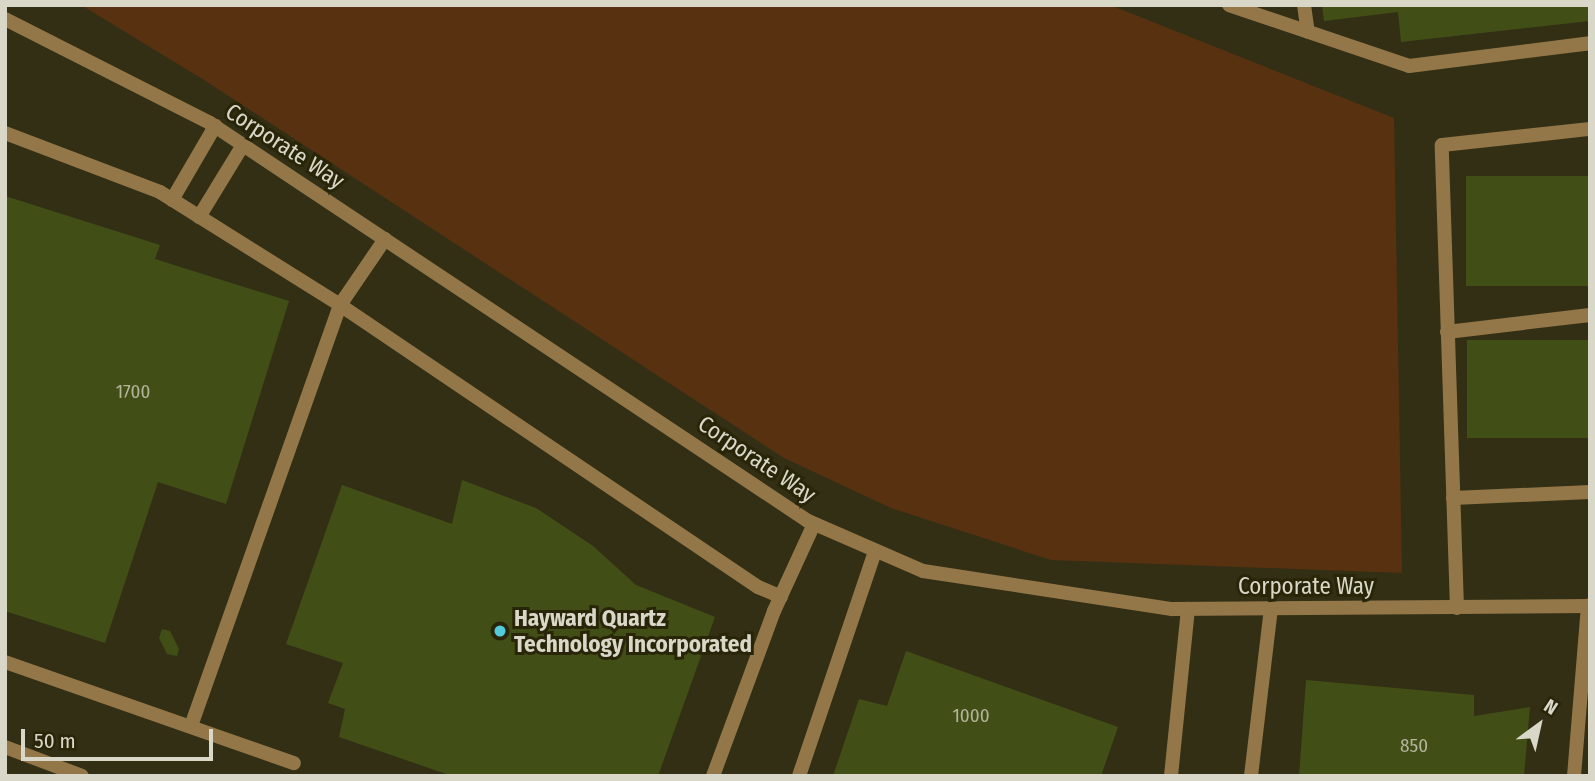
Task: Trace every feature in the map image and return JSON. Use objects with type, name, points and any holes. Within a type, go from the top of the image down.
[{"type":"street","points":[[1229,5],[1409,66],[1590,43]]},
{"type":"street","points":[[1304,5],[1308,32]]},
{"type":"street","name":"Corporate Way","points":[[5,19],[215,126],[814,524],[923,571],[1188,609],[1589,607]]},
{"type":"street","points":[[172,200],[215,126]]},
{"type":"street","points":[[1457,608],[1442,145],[1590,129]]},
{"type":"street","points":[[5,133],[172,200],[199,216],[340,305],[758,587],[781,597]]},
{"type":"street","points":[[199,216],[243,145]]},
{"type":"street","points":[[191,726],[340,305],[386,239]]},
{"type":"street","points":[[1447,332],[1590,315]]},
{"type":"street","points":[[1453,498],[1590,492]]},
{"type":"street","points":[[713,776],[781,597],[814,524]]},
{"type":"street","points":[[799,776],[876,551]]},
{"type":"street","points":[[1574,776],[1589,607]]},
{"type":"street","points":[[1171,776],[1188,609]]},
{"type":"street","points":[[1251,776],[1271,609]]},
{"type":"street","points":[[5,662],[294,763]]},
{"type":"street","points":[[5,747],[82,776]]},
{"type":"shaded area","points":[[81,5],[1110,5],[1394,118],[1402,573],[1051,560],[891,508],[784,458],[204,80]]},
{"type":"building","points":[[1322,5],[1590,5],[1590,21],[1401,42],[1398,12],[1324,21]]},
{"type":"building","points":[[1466,176],[1590,176],[1590,286],[1466,286]]},
{"type":"building","points":[[5,196],[160,245],[155,259],[289,301],[226,504],[158,482],[105,643],[5,611]]},
{"type":"building","points":[[1467,340],[1590,340],[1590,438],[1467,438]]},
{"type":"building","name":"Hayward Quartz Technology Incorporated","points":[[462,480],[536,508],[593,546],[636,585],[715,617],[658,776],[452,776],[339,737],[345,709],[328,703],[343,663],[286,644],[342,485],[452,524]]},
{"type":"building","points":[[162,629],[170,631],[179,649],[177,656],[167,654],[159,638]]},
{"type":"building","points":[[906,651],[1118,727],[1101,776],[833,776],[859,699],[887,706]]},
{"type":"building","points":[[1306,680],[1474,695],[1474,716],[1530,707],[1524,776],[1299,776]]},
{"type":"place","name":"Hayward Quartz Technology Incorporated","points":[[500,631]]}]
